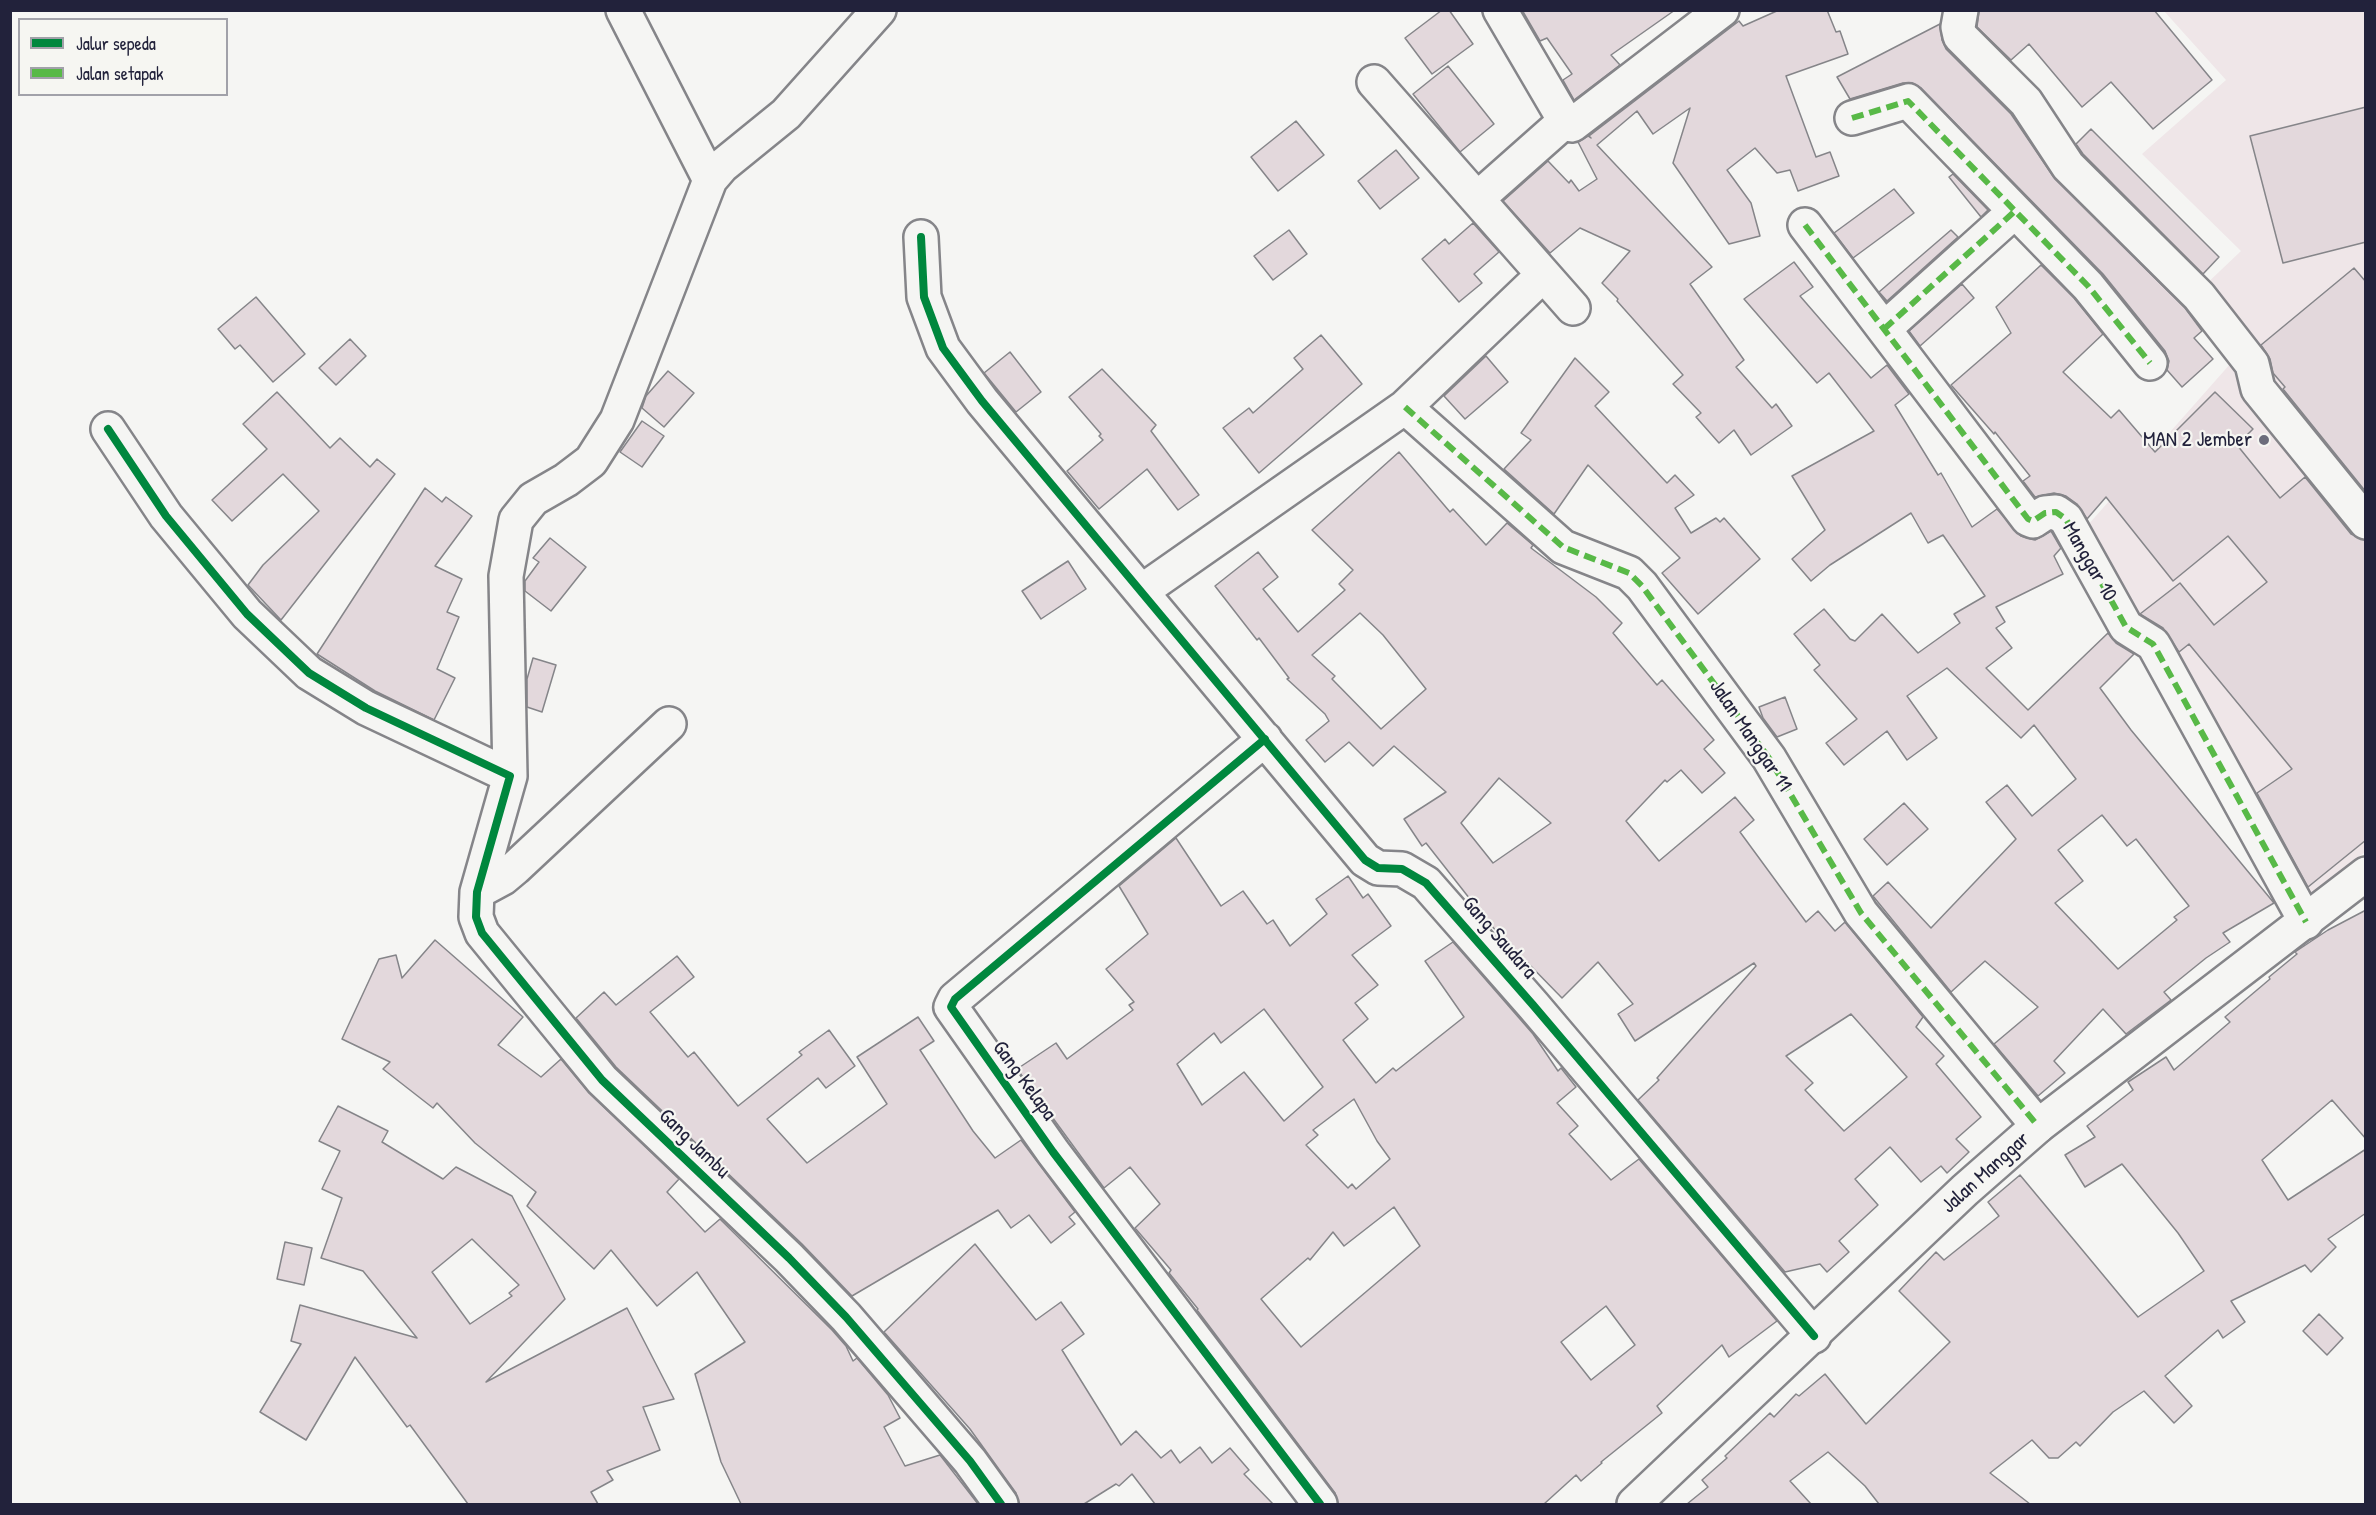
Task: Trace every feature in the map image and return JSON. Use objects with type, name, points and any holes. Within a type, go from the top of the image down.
[{"type":"street","points":[[623,10],[710,180],[722,166],[786,114],[874,12]]},
{"type":"street","points":[[1500,10],[1565,121],[1572,125],[1722,10]]},
{"type":"street","points":[[1960,10],[1958,27],[1960,36],[2026,102],[2068,166],[2199,296],[2252,364],[2258,389],[2366,522]]},
{"type":"street","points":[[1374,82],[1573,309]]},
{"type":"street","points":[[1852,118],[1908,101],[2088,286],[2150,363]]},
{"type":"street","points":[[1477,200],[1565,121]]},
{"type":"street","name":"Gang Jambu","points":[[710,180],[617,420],[591,461],[566,480],[533,499],[516,520],[506,576],[500,771],[477,892],[476,917],[482,933],[602,1080],[789,1258],[846,1317],[970,1461],[1001,1504]]},
{"type":"street","points":[[1884,329],[2014,212]]},
{"type":"street","name":"Manggar 10","points":[[1805,225],[2028,519],[2033,521],[2045,513],[2056,512],[2066,519],[2126,627],[2153,644],[2156,649],[2306,922]]},
{"type":"street","name":"Gang Saudara","points":[[921,237],[924,297],[943,348],[982,401],[1365,860],[1378,868],[1402,869],[1414,874],[1443,902],[1814,1336]]},
{"type":"street","points":[[1142,591],[1405,407],[1543,275]]},
{"type":"street","name":"Jalan Manggar 11","points":[[1405,407],[1563,547],[1629,573],[1642,586],[1769,758],[1861,913],[2038,1126]]},
{"type":"street","points":[[108,429],[166,516],[247,614],[309,673],[366,708],[431,736],[500,771]]},
{"type":"street","points":[[477,892],[503,878],[515,868],[669,724]]},
{"type":"street","name":"Gang Kelapa","points":[[1265,739],[955,999],[951,1007],[1053,1152],[1320,1504]]},
{"type":"street","name":"Jalan Manggar","points":[[1635,1504],[1814,1336],[1956,1198],[2038,1126],[2366,874]]},
{"type":"shaded area","name":"MAN 2 Jember","points":[[2164,11],[2365,11],[2365,852],[2307,898],[2080,534],[2246,346],[2201,289],[2241,251],[2142,154],[2226,80]]},
{"type":"building","points":[[1442,10],[1449,10],[1473,44],[1432,74],[1405,38]]},
{"type":"building","points":[[1522,10],[1675,10],[1611,55],[1620,65],[1574,100],[1563,80],[1572,74],[1547,38],[1540,41]]},
{"type":"building","points":[[1779,10],[1827,10],[1836,32],[1840,31],[1848,54],[1786,76],[1816,157],[1830,152],[1839,176],[1798,191],[1790,170],[1777,173],[1755,148],[1727,170],[1751,203],[1760,236],[1729,244],[1673,163],[1690,108],[1653,134],[1637,111],[1597,145],[1712,267],[1690,284],[1744,360],[1736,367],[1772,408],[1776,404],[1792,426],[1751,455],[1734,430],[1719,443],[1696,417],[1701,413],[1673,384],[1683,375],[1602,283],[1630,251],[1580,228],[1550,253],[1503,201],[1548,161],[1569,183],[1571,180],[1579,191],[1597,179],[1578,142],[1588,136],[1591,138],[1589,136],[1739,21],[1743,26]]},
{"type":"building","points":[[1979,10],[2154,10],[2212,80],[2153,129],[2111,82],[2082,107],[2029,44],[2011,60],[1977,27]]},
{"type":"building","points":[[1940,24],[1946,49],[2011,114],[2055,179],[2185,308],[2202,331],[2194,338],[2213,359],[2182,387],[2167,370],[2169,361],[2165,351],[2103,274],[1921,88],[1912,83],[1903,83],[1850,99],[1837,77]]},
{"type":"building","points":[[1448,66],[1494,124],[1460,152],[1413,94]]},
{"type":"building","points":[[2366,107],[2366,242],[2283,263],[2250,136]]},
{"type":"building","points":[[1296,121],[1324,155],[1278,191],[1251,157]]},
{"type":"building","points":[[2091,129],[2219,257],[2203,274],[2083,154],[2076,144]]},
{"type":"building","points":[[1396,150],[1419,178],[1380,209],[1358,181]]},
{"type":"building","points":[[1953,174],[1988,210],[1981,217],[1949,177]]},
{"type":"building","points":[[1894,189],[1914,213],[1853,258],[1834,233]]},
{"type":"building","points":[[1473,223],[1499,252],[1474,274],[1482,283],[1459,302],[1422,259],[1445,239],[1449,244]]},
{"type":"building","points":[[1289,230],[1307,254],[1273,280],[1254,256]]},
{"type":"building","points":[[1951,230],[1958,237],[1887,301],[1879,292]]},
{"type":"building","points":[[1794,262],[1813,287],[1800,296],[1871,378],[1887,365],[1909,394],[1895,405],[1938,475],[1941,473],[1972,527],[1997,509],[2021,536],[2035,540],[2051,531],[2061,548],[2054,556],[2063,574],[1996,607],[2005,622],[1996,628],[2012,648],[1986,668],[2028,710],[2108,633],[2116,643],[2134,654],[2100,688],[2131,730],[2274,903],[2223,933],[2230,942],[2164,992],[2171,1000],[2126,1034],[2103,1009],[2054,1061],[2065,1073],[2038,1096],[1994,1044],[2038,1007],[1985,961],[1951,992],[1873,896],[1888,882],[1931,928],[2016,839],[1986,802],[2007,785],[2032,816],[2076,779],[2034,725],[2021,738],[1947,668],[1907,696],[1937,738],[1907,760],[1887,731],[1844,765],[1826,743],[1857,719],[1814,670],[1820,665],[1794,634],[1824,609],[1850,639],[1855,641],[1882,614],[1918,653],[1960,623],[1954,614],[1985,596],[1943,535],[1928,543],[1911,513],[1830,565],[1811,581],[1792,559],[1825,530],[1792,476],[1874,431],[1829,373],[1817,383],[1744,299]],"holes":[[[2102,815],[2127,846],[2136,839],[2189,906],[2174,917],[2177,920],[2118,969],[2055,903],[2083,881],[2058,850]]]},
{"type":"building","points":[[2041,265],[2074,298],[2103,334],[2063,372],[2111,418],[2119,410],[2155,452],[2215,392],[2253,429],[2237,445],[2280,498],[2305,477],[2351,534],[2366,540],[2366,840],[2308,887],[2257,793],[2292,769],[2189,644],[2179,652],[2163,628],[2140,614],[2180,583],[2214,625],[2267,582],[2228,536],[2173,581],[2106,497],[2087,519],[2077,504],[2066,496],[2054,493],[2035,497],[2023,481],[2030,476],[1995,432],[1994,434],[1951,385],[2011,333],[1996,307]]},
{"type":"building","points":[[2354,268],[2366,282],[2366,492],[2283,389],[2285,387],[2273,373],[2270,359],[2261,345]]},
{"type":"building","points":[[1962,284],[1974,298],[1920,346],[1909,331]]},
{"type":"building","points":[[256,297],[305,354],[273,382],[240,345],[235,349],[218,329]]},
{"type":"building","points":[[1321,335],[1362,384],[1259,473],[1223,428],[1249,408],[1253,413],[1303,369],[1294,358]]},
{"type":"building","points":[[350,339],[366,356],[336,385],[319,368]]},
{"type":"building","points":[[1010,352],[1041,392],[1016,412],[984,373]]},
{"type":"building","points":[[1486,356],[1508,382],[1465,419],[1444,396]]},
{"type":"building","points":[[1575,358],[1609,392],[1595,406],[1667,483],[1675,475],[1694,495],[1675,508],[1691,533],[1716,518],[1720,522],[1724,518],[1760,559],[1698,614],[1662,573],[1680,558],[1588,465],[1554,514],[1504,469],[1531,440],[1521,433]]},
{"type":"building","points":[[1102,369],[1156,425],[1151,431],[1199,495],[1178,510],[1147,469],[1099,509],[1067,471],[1103,440],[1099,436],[1101,434],[1069,397]]},
{"type":"building","points":[[668,371],[694,393],[664,427],[642,408],[646,396]]},
{"type":"building","points":[[277,392],[330,448],[340,438],[370,467],[377,459],[395,474],[281,620],[248,585],[263,565],[319,511],[283,474],[232,521],[212,500],[267,449],[243,424]]},
{"type":"building","points":[[642,421],[664,436],[642,467],[620,452]]},
{"type":"building","points":[[1399,452],[1450,512],[1453,509],[1486,545],[1507,523],[1533,545],[1531,548],[1596,597],[1622,623],[1613,633],[1657,685],[1662,680],[1714,740],[1704,749],[1725,773],[1702,793],[1681,770],[1667,782],[1665,780],[1626,821],[1659,861],[1735,797],[1754,820],[1740,832],[1806,922],[1818,911],[1835,931],[1845,922],[1923,1017],[1916,1027],[1944,1056],[1936,1064],[1981,1117],[1956,1139],[1969,1152],[1947,1173],[1941,1166],[1921,1182],[1890,1147],[1855,1179],[1878,1205],[1839,1241],[1849,1252],[1827,1272],[1820,1264],[1785,1272],[1638,1100],[1659,1080],[1657,1078],[1756,966],[1754,963],[1635,1041],[1618,1014],[1633,1004],[1598,962],[1562,998],[1475,909],[1477,908],[1426,843],[1422,846],[1404,819],[1446,792],[1394,746],[1373,766],[1349,742],[1325,762],[1306,740],[1329,721],[1325,714],[1287,679],[1289,678],[1259,638],[1257,640],[1215,586],[1258,552],[1278,577],[1263,589],[1298,632],[1345,590],[1339,584],[1353,570],[1312,530]],"holes":[[[1360,613],[1383,635],[1426,689],[1381,729],[1332,679],[1335,676],[1312,655]],[[1499,778],[1551,823],[1493,863],[1461,823]],[[1851,1014],[1907,1077],[1844,1131],[1805,1090],[1813,1083],[1786,1056]]]},
{"type":"building","points":[[425,488],[442,502],[446,497],[472,516],[435,566],[462,579],[447,612],[459,617],[437,669],[455,678],[434,720],[375,691],[317,654]]},
{"type":"building","points":[[550,538],[586,567],[551,611],[525,591],[525,581],[539,562],[533,558]]},
{"type":"building","points":[[1068,561],[1086,589],[1041,619],[1022,591]]},
{"type":"building","points":[[533,658],[556,665],[542,712],[527,707],[527,679]]},
{"type":"building","points":[[1785,697],[1797,729],[1777,737],[1763,718],[1759,707]]},
{"type":"building","points":[[1904,803],[1928,829],[1887,865],[1864,839]]},
{"type":"building","points":[[1176,838],[1221,906],[1243,891],[1267,924],[1273,920],[1290,946],[1327,914],[1316,899],[1348,876],[1363,898],[1368,894],[1391,926],[1352,955],[1378,985],[1355,1003],[1368,1019],[1343,1040],[1376,1083],[1393,1068],[1396,1071],[1464,1017],[1425,961],[1453,942],[1533,1034],[1558,1071],[1561,1068],[1576,1087],[1557,1103],[1578,1126],[1569,1134],[1611,1180],[1639,1159],[1777,1321],[1729,1357],[1722,1345],[1657,1406],[1662,1413],[1581,1481],[1576,1475],[1544,1504],[1338,1504],[1335,1493],[1169,1273],[1171,1270],[1135,1228],[1160,1204],[1130,1167],[1104,1188],[1017,1069],[1056,1043],[1067,1059],[1133,1010],[1129,1005],[1134,1002],[1106,969],[1148,934],[1119,886]],"holes":[[[1264,1009],[1323,1087],[1284,1121],[1244,1072],[1202,1105],[1177,1064],[1214,1033],[1221,1043]],[[1354,1099],[1377,1141],[1390,1159],[1356,1189],[1352,1184],[1348,1188],[1306,1145],[1318,1135],[1313,1130]],[[1394,1207],[1420,1246],[1301,1347],[1261,1299],[1308,1258],[1310,1260],[1333,1232],[1344,1246]],[[1606,1306],[1635,1345],[1591,1380],[1561,1342]]]},
{"type":"building","points":[[2366,910],[2366,1139],[2332,1100],[2262,1160],[2288,1200],[2366,1149],[2366,1213],[2328,1239],[2336,1247],[2311,1272],[2305,1265],[2231,1301],[2245,1322],[2223,1338],[2218,1330],[2165,1376],[2192,1406],[2174,1423],[2144,1391],[2113,1412],[2080,1446],[2076,1442],[2058,1458],[2049,1458],[2032,1440],[1990,1473],[2030,1504],[1879,1504],[1865,1486],[1828,1452],[1790,1481],[1811,1504],[1687,1504],[1708,1487],[1702,1480],[1727,1458],[1725,1456],[1770,1413],[1774,1417],[1796,1394],[1799,1396],[1825,1374],[1866,1424],[1950,1342],[1899,1291],[1936,1252],[1944,1260],[1999,1216],[1988,1202],[2020,1175],[2138,1317],[2204,1271],[2178,1233],[2122,1164],[2085,1187],[2065,1155],[2095,1137],[2087,1126],[2133,1090],[2128,1082],[2166,1057],[2174,1070],[2230,1022],[2225,1017],[2297,954],[2295,952],[2328,930]]},
{"type":"building","points":[[435,940],[523,1017],[498,1045],[541,1077],[561,1059],[589,1093],[679,1179],[667,1192],[705,1232],[720,1219],[832,1330],[846,1346],[853,1361],[857,1358],[888,1395],[900,1418],[884,1427],[905,1466],[940,1455],[978,1504],[741,1504],[721,1462],[695,1374],[745,1342],[697,1272],[657,1306],[611,1250],[594,1269],[527,1206],[536,1192],[475,1143],[437,1103],[433,1108],[383,1069],[390,1062],[342,1039],[379,959],[396,955],[402,978]]},
{"type":"building","points":[[677,956],[694,977],[650,1012],[688,1057],[694,1052],[738,1106],[802,1055],[799,1052],[829,1030],[855,1066],[826,1088],[818,1078],[767,1119],[807,1163],[887,1104],[857,1057],[918,1017],[934,1041],[920,1050],[973,1131],[995,1158],[1021,1140],[1075,1212],[1069,1217],[1075,1224],[1051,1243],[1029,1215],[1011,1228],[998,1210],[852,1296],[802,1244],[616,1067],[576,1018],[604,992],[616,1005]]},
{"type":"building","points":[[338,1106],[388,1131],[382,1142],[443,1179],[456,1167],[512,1196],[565,1299],[486,1382],[627,1308],[674,1399],[643,1407],[660,1450],[607,1471],[613,1480],[591,1492],[598,1504],[468,1504],[410,1425],[407,1427],[355,1357],[306,1440],[260,1412],[301,1344],[291,1341],[300,1305],[417,1338],[363,1271],[321,1258],[342,1198],[322,1189],[340,1151],[319,1141]],"holes":[[[472,1239],[519,1285],[509,1293],[512,1296],[470,1324],[432,1272]]]},
{"type":"building","points":[[285,1242],[312,1248],[304,1285],[277,1279]]},
{"type":"building","points":[[975,1244],[1036,1320],[1061,1302],[1084,1334],[1062,1350],[1121,1445],[1136,1431],[1161,1458],[1171,1450],[1180,1463],[1200,1447],[1212,1463],[1230,1448],[1249,1470],[1244,1474],[1273,1504],[1155,1504],[1132,1474],[1119,1486],[1116,1484],[1084,1504],[1019,1504],[1016,1493],[970,1429],[884,1332]]},
{"type":"building","points":[[2319,1314],[2343,1338],[2327,1355],[2303,1331]]},
{"type":"marked path","points":[[1852,118],[1908,101],[2088,286],[2150,363]]},
{"type":"marked path","points":[[1884,329],[2014,212]]},
{"type":"marked path","points":[[1805,225],[2028,519],[2033,521],[2045,513],[2056,512],[2066,519],[2126,627],[2153,644],[2156,649],[2306,922]]},
{"type":"marked path","points":[[1405,407],[1563,547],[1629,573],[1642,586],[1769,758],[1861,913],[2038,1126]]},
{"type":"cycle path","points":[[921,237],[924,297],[943,348],[982,401],[1365,860],[1378,868],[1402,869],[1426,883],[1533,1005],[1814,1336]]},
{"type":"cycle path","points":[[108,429],[166,516],[247,614],[309,673],[366,708],[510,776],[477,892],[476,917],[482,933],[602,1080],[789,1258],[846,1317],[970,1461],[1001,1504]]},
{"type":"cycle path","points":[[1265,739],[955,999],[951,1007],[1053,1152],[1320,1504]]},
{"type":"place","name":"MAN 2 Jember","points":[[2264,440]]}]
